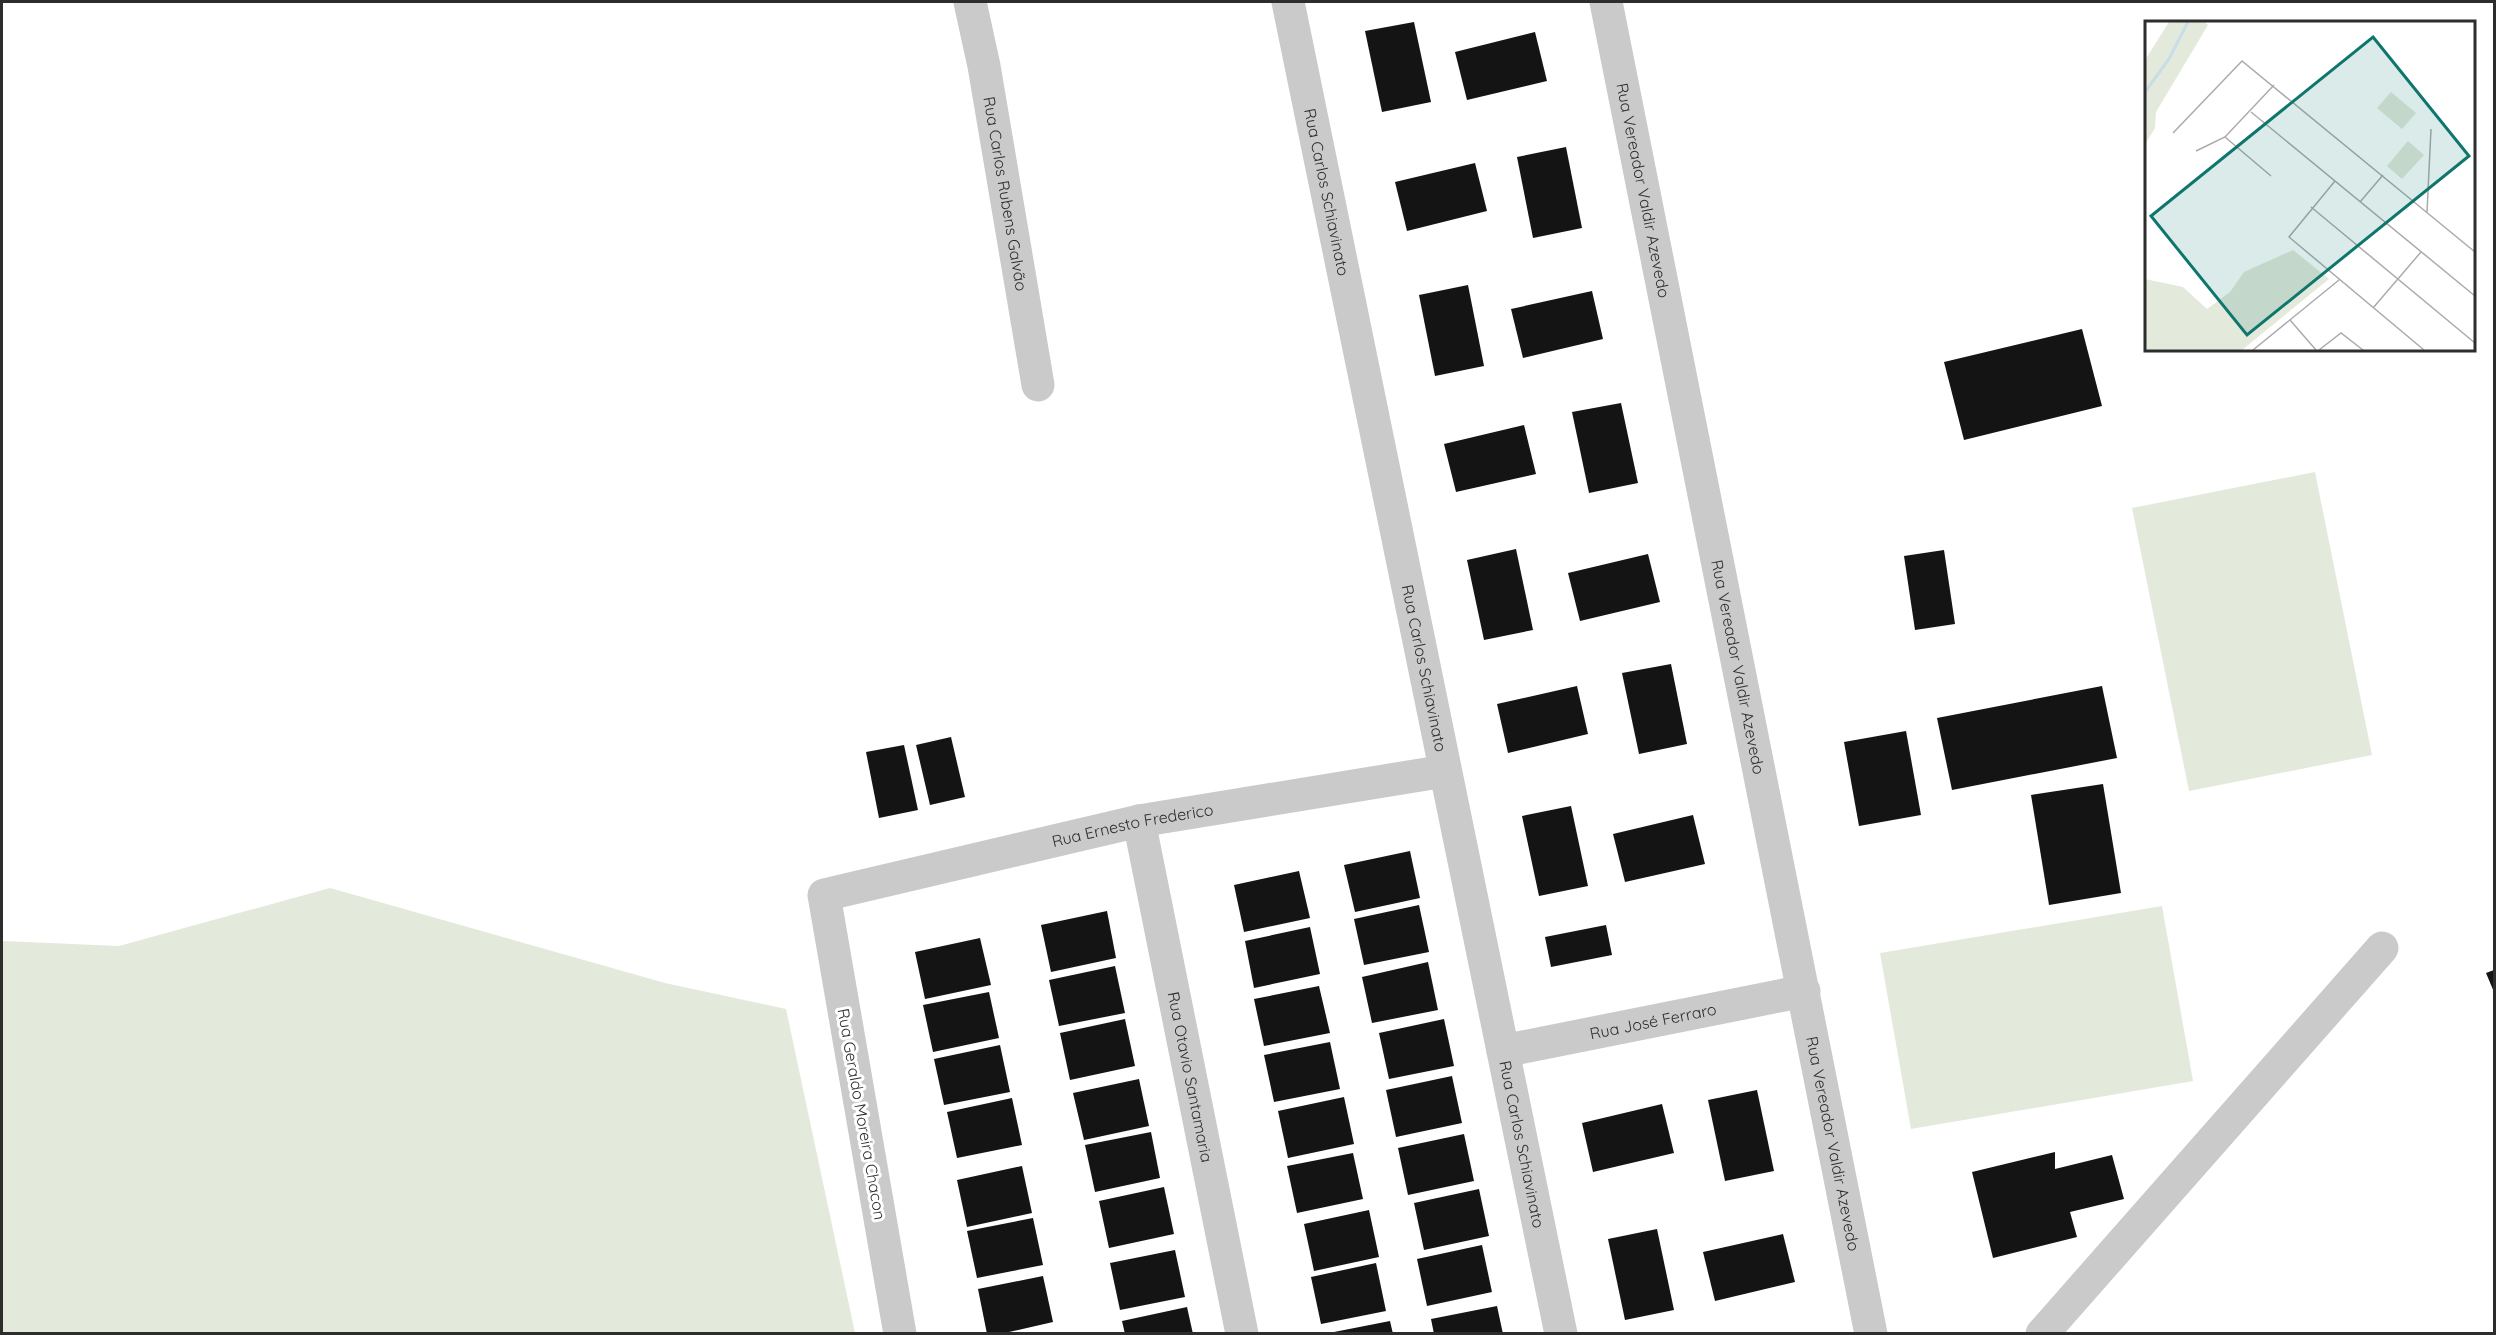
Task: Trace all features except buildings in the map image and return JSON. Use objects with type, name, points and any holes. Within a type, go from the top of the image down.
[{"type":"street","name":"Rua Carlos Rubens Galvão","points":[[970,2],[984,66],[1038,386]]},
{"type":"street","name":"Rua Carlos Schiavinato","points":[[1288,2],[1561,1334]]},
{"type":"street","name":"Rua Vereador Valdir Azevedo","points":[[1606,2],[1871,1334]]},
{"type":"street","name":"Rua Ernesto Frederico","points":[[824,895],[1139,821],[1445,771]]},
{"type":"street","name":"Rua Otavio Santamaria","points":[[1139,821],[1242,1334]]},
{"type":"street","name":"Rua Geraldo Moreira Chacon","points":[[824,895],[900,1334]]},
{"type":"street","points":[[2042,1334],[2382,948]]},
{"type":"street","name":"Rua José Ferraro","points":[[1503,1051],[1804,991]]},
{"type":"shaded area","points":[[2315,472],[2372,755],[2189,791],[2132,508]]},
{"type":"shaded area","points":[[330,888],[665,983],[786,1009],[855,1333],[2,1333],[2,941],[119,946]]},
{"type":"shaded area","points":[[2162,906],[2193,1081],[1911,1129],[1880,953]]}]
